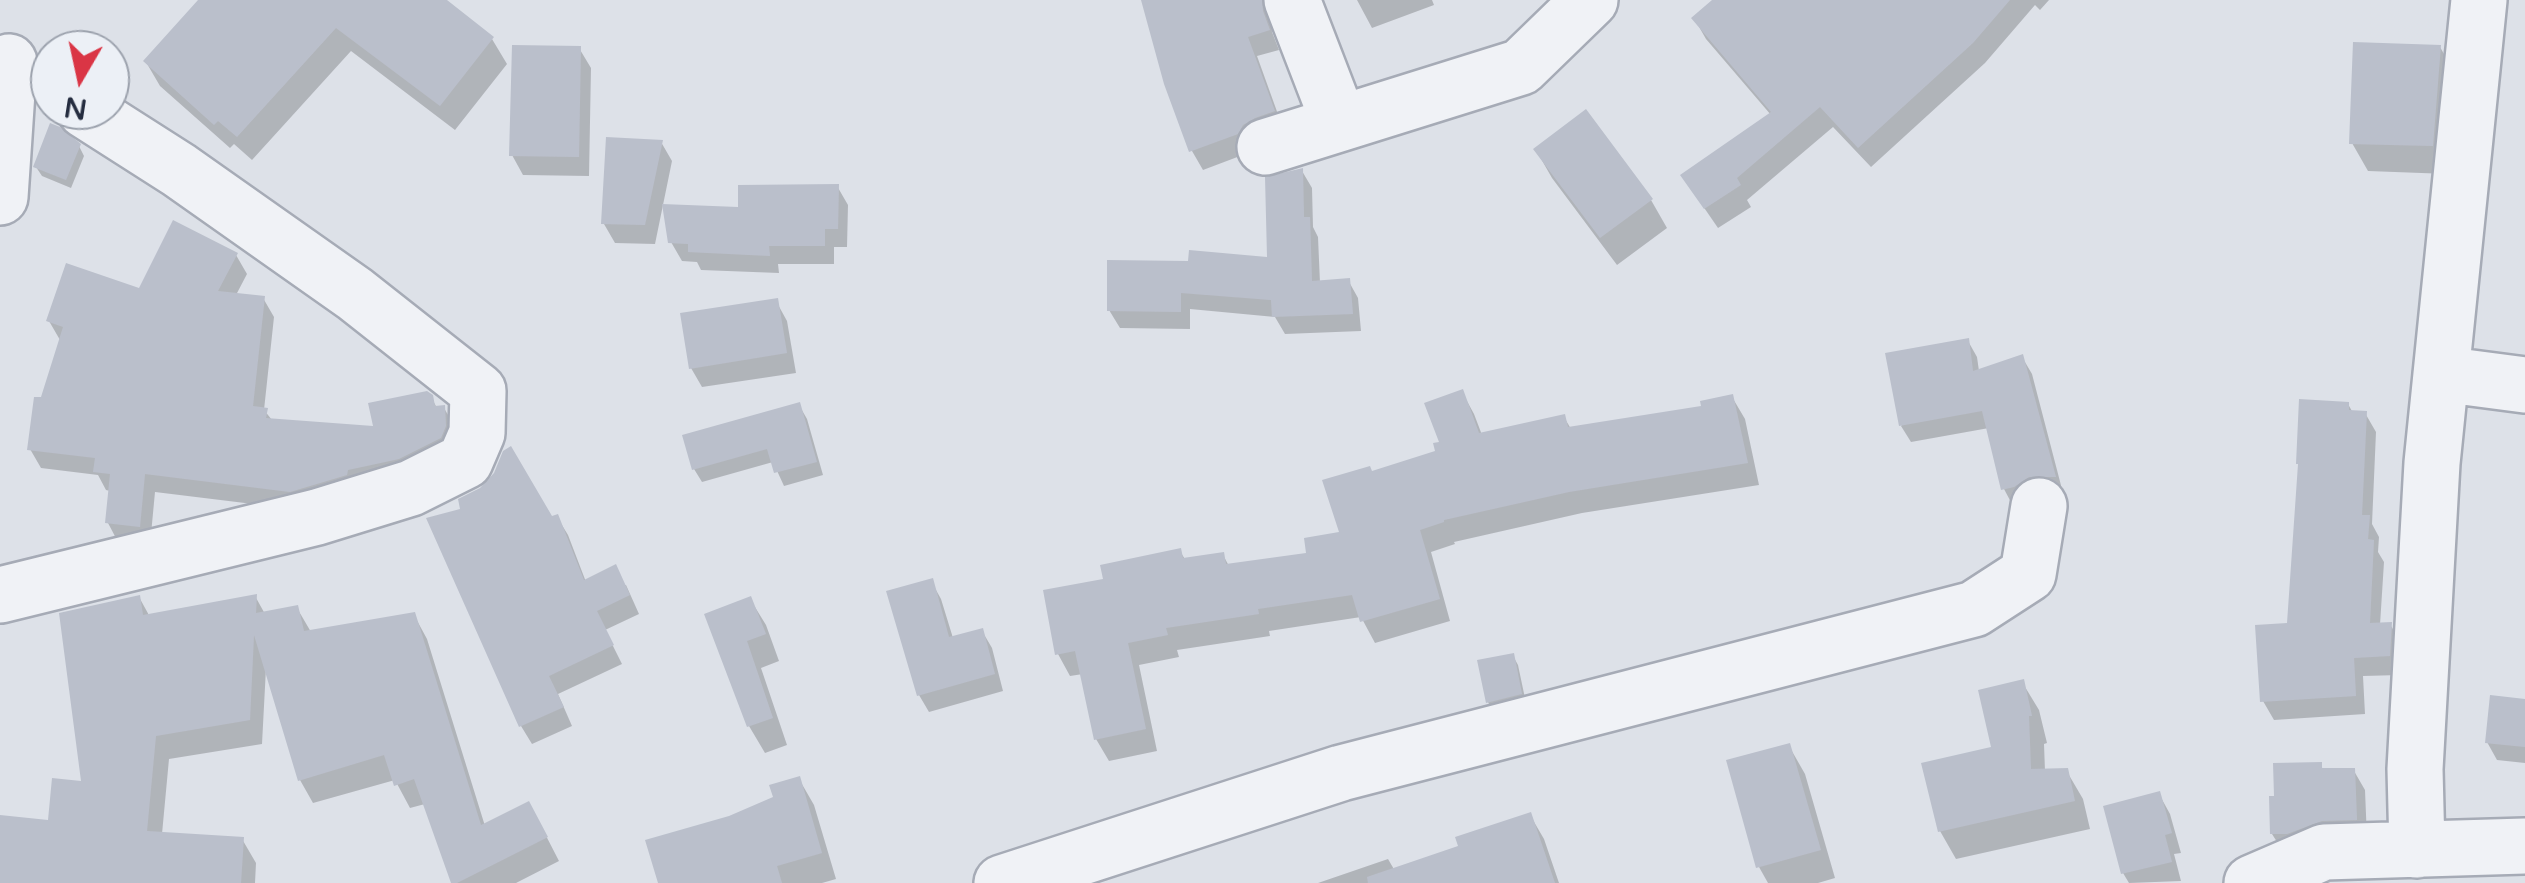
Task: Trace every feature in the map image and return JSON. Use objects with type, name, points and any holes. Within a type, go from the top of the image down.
[{"type":"street","points":[[1292,0],[1339,122]]},
{"type":"street","points":[[1265,146],[1520,67],[1590,0]]},
{"type":"street","points":[[2416,850],[2415,769],[2432,462],[2479,0]]},
{"type":"street","points":[[0,197],[20,68]]},
{"type":"street","points":[[0,596],[317,518],[411,488],[464,462],[477,433],[478,391],[355,294],[116,130]]},
{"type":"street","points":[[2441,374],[2525,385]]},
{"type":"street","points":[[1002,883],[1341,773],[1974,609],[2028,574],[2039,506]]},
{"type":"street","points":[[2252,883],[2324,852],[2525,846]]},
{"type":"building","points":[[198,0],[447,0],[494,37],[440,106],[336,28],[237,137],[218,121],[214,125],[143,61]]},
{"type":"building","points":[[1141,0],[1262,0],[1270,30],[1248,37],[1275,111],[1243,125],[1238,134],[1189,152],[1164,84]]},
{"type":"building","points":[[1712,0],[2010,0],[1973,43],[1858,148],[1820,107],[1737,178],[1741,185],[1704,209],[1680,175],[1771,112],[1691,18]]},
{"type":"building","points":[[2353,42],[2441,45],[2433,146],[2349,144]]},
{"type":"building","points":[[512,45],[581,46],[579,157],[509,156]]},
{"type":"building","points":[[1586,109],[1653,199],[1600,238],[1533,149]]},
{"type":"building","points":[[47,130],[64,130],[81,144],[66,180],[33,167]]},
{"type":"building","points":[[606,137],[663,140],[645,225],[601,224]]},
{"type":"building","points":[[1303,168],[1304,217],[1310,217],[1312,281],[1350,278],[1353,314],[1272,317],[1271,300],[1181,293],[1181,312],[1107,311],[1107,260],[1188,261],[1189,250],[1267,257],[1265,177]]},
{"type":"building","points":[[839,184],[838,229],[825,229],[825,246],[769,246],[770,256],[688,252],[688,244],[668,243],[662,204],[738,207],[738,185]]},
{"type":"building","points":[[173,220],[238,253],[218,291],[265,296],[253,406],[268,408],[266,418],[373,426],[368,403],[427,391],[433,395],[435,406],[445,405],[446,426],[441,438],[399,459],[348,470],[347,475],[290,492],[145,474],[140,527],[105,523],[110,474],[93,472],[95,458],[27,450],[34,397],[41,397],[63,327],[46,321],[66,263],[139,288]]},
{"type":"building","points":[[778,298],[787,353],[689,369],[680,313]]},
{"type":"building","points":[[1969,338],[1973,371],[2023,354],[2056,477],[2029,477],[2001,490],[1982,411],[1899,426],[1885,353]]},
{"type":"building","points":[[1463,389],[1479,433],[1565,414],[1568,427],[1701,406],[1700,401],[1733,394],[1748,463],[1569,492],[1444,520],[1420,530],[1440,599],[1360,622],[1352,595],[1166,628],[1168,635],[1128,643],[1146,729],[1094,740],[1075,651],[1055,655],[1043,590],[1103,579],[1100,565],[1181,548],[1183,558],[1224,552],[1226,564],[1306,553],[1304,538],[1339,532],[1322,480],[1370,466],[1372,471],[1435,451],[1433,443],[1439,442],[1424,403]]},
{"type":"building","points":[[2299,399],[2349,402],[2349,410],[2367,411],[2362,515],[2370,515],[2368,539],[2374,540],[2370,623],[2392,622],[2390,656],[2354,658],[2356,696],[2260,702],[2255,625],[2287,623]]},
{"type":"building","points":[[800,402],[817,462],[774,473],[767,449],[692,470],[682,435]]},
{"type":"building","points":[[511,446],[552,516],[558,514],[584,580],[616,564],[630,595],[597,611],[614,645],[549,676],[564,707],[519,727],[426,518],[460,509],[458,499],[480,488],[494,473],[503,451]]},
{"type":"building","points":[[933,578],[949,637],[983,628],[995,674],[917,696],[886,591]]},
{"type":"building","points":[[257,594],[256,613],[298,605],[304,631],[415,612],[481,825],[529,801],[548,837],[451,883],[414,779],[394,786],[384,755],[298,781],[254,635],[250,720],[156,736],[147,831],[244,837],[241,883],[0,883],[0,815],[48,820],[52,778],[81,781],[59,613],[140,595],[143,615]]},
{"type":"building","points":[[751,596],[766,634],[747,641],[773,718],[747,727],[704,614]]},
{"type":"building","points":[[1514,653],[1522,694],[1486,703],[1477,660]]},
{"type":"building","points":[[2024,679],[2032,716],[2031,769],[2068,768],[2075,801],[1938,832],[1921,763],[1991,747],[1978,690]]},
{"type":"building","points":[[2490,695],[2525,699],[2525,747],[2485,743]]},
{"type":"building","points":[[1790,743],[1821,850],[1756,868],[1726,760]]},
{"type":"building","points":[[2322,762],[2322,768],[2355,768],[2357,820],[2322,821],[2287,834],[2270,834],[2273,763]]},
{"type":"building","points":[[800,776],[822,853],[777,866],[782,883],[658,883],[645,840],[729,816],[773,797],[769,785]]},
{"type":"building","points":[[2160,791],[2172,833],[2165,835],[2172,862],[2121,874],[2103,806]]},
{"type":"building","points":[[1531,812],[1555,883],[1368,883],[1367,877],[1458,846],[1455,837]]}]
